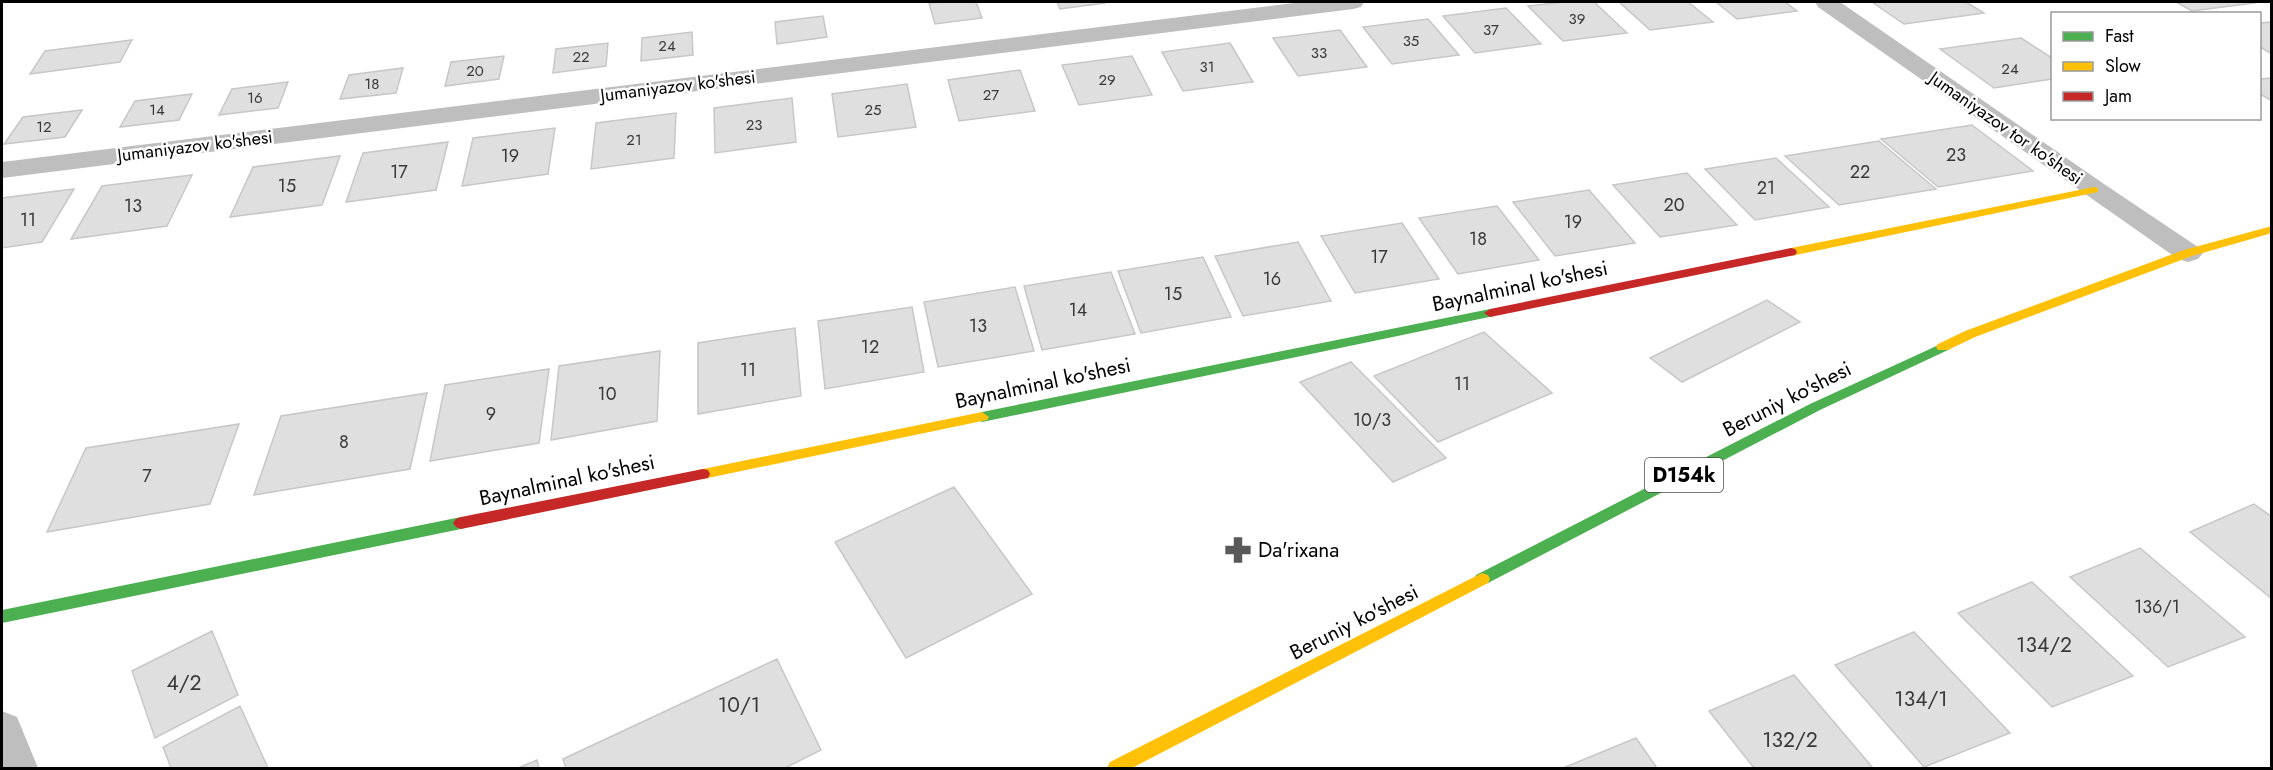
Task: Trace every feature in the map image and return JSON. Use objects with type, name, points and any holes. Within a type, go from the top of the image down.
[{"type":"street","name":"Jumaniyazov ko'shesi","points":[[2,170],[1353,2]]},
{"type":"street","name":"Jumaniyazov tor ko'shesi","points":[[1826,2],[2188,253]]},
{"type":"street","name":"Baynalminal ko'shesi","points":[[2,617],[2094,190]]},
{"type":"street","name":"Beruniy ko'shesi","points":[[1116,768],[1815,407],[1970,334],[2188,253],[2271,229]]},
{"type":"street","points":[[2,730],[17,768]]},
{"type":"building","points":[[976,2],[982,18],[935,24],[929,3]]},
{"type":"building","points":[[1057,2],[1105,2],[1105,3],[1060,9]]},
{"type":"building","points":[[1563,2],[1594,2],[1627,33],[1563,41],[1528,6]]},
{"type":"building","points":[[1619,2],[1688,2],[1713,22],[1650,30]]},
{"type":"building","points":[[1716,2],[1785,2],[1797,11],[1737,19]]},
{"type":"building","points":[[1872,2],[1966,2],[1984,13],[1904,24]]},
{"type":"building","points":[[2176,2],[2252,2],[2254,3],[2192,11]]},
{"type":"building","points":[[1506,8],[1541,44],[1475,53],[1443,16]]},
{"type":"building","points":[[823,16],[827,37],[777,44],[775,22]]},
{"type":"building","points":[[1428,19],[1459,55],[1392,64],[1363,27]]},
{"type":"building","points":[[2272,22],[2272,54],[2261,48],[2261,23]]},
{"type":"building","points":[[1340,30],[1367,67],[1298,76],[1273,38]]},
{"type":"building","points":[[692,32],[693,55],[641,61],[642,38]]},
{"type":"building","points":[[2021,38],[2051,57],[2051,79],[1994,88],[1940,49]]},
{"type":"building","points":[[132,40],[120,62],[30,74],[45,51]]},
{"type":"building","points":[[608,43],[606,66],[553,73],[556,49]]},
{"type":"building","points":[[1230,43],[1253,82],[1183,91],[1162,52]]},
{"type":"building","points":[[504,56],[499,79],[445,86],[451,62]]},
{"type":"building","points":[[1132,56],[1152,95],[1079,105],[1062,65]]},
{"type":"building","points":[[403,68],[396,93],[340,99],[349,75]]},
{"type":"building","points":[[1020,70],[1035,111],[959,121],[948,80]]},
{"type":"building","points":[[2272,78],[2272,101],[2261,95],[2261,79]]},
{"type":"building","points":[[288,82],[278,108],[219,115],[232,89]]},
{"type":"building","points":[[907,84],[916,127],[838,137],[832,94]]},
{"type":"building","points":[[192,94],[179,120],[120,127],[135,101]]},
{"type":"building","points":[[792,98],[796,142],[715,153],[714,108]]},
{"type":"building","points":[[82,110],[65,137],[4,144],[23,117]]},
{"type":"building","points":[[676,113],[674,158],[591,169],[596,123]]},
{"type":"building","points":[[1972,125],[2033,171],[1938,187],[1881,139]]},
{"type":"building","points":[[555,128],[548,174],[462,186],[473,138]]},
{"type":"building","points":[[1879,141],[1936,189],[1839,205],[1785,156]]},
{"type":"building","points":[[448,142],[436,190],[346,202],[363,153]]},
{"type":"building","points":[[340,156],[322,205],[230,217],[253,167]]},
{"type":"building","points":[[1776,158],[1829,207],[1755,220],[1705,169]]},
{"type":"building","points":[[1687,173],[1737,225],[1660,237],[1613,185]]},
{"type":"building","points":[[192,175],[167,226],[71,239],[102,186]]},
{"type":"building","points":[[74,189],[42,242],[2,248],[2,198]]},
{"type":"building","points":[[1589,190],[1635,243],[1555,256],[1513,202]]},
{"type":"building","points":[[1497,206],[1539,260],[1458,274],[1419,218]]},
{"type":"building","points":[[1402,223],[1439,279],[1355,293],[1321,236]]},
{"type":"building","points":[[1298,242],[1331,301],[1243,316],[1215,256]]},
{"type":"building","points":[[1203,257],[1231,317],[1141,333],[1118,271]]},
{"type":"building","points":[[1111,272],[1135,334],[1042,350],[1024,286]]},
{"type":"building","points":[[1015,287],[1034,351],[938,367],[924,302]]},
{"type":"building","points":[[1767,300],[1800,322],[1682,382],[1650,358]]},
{"type":"building","points":[[912,307],[924,372],[825,389],[818,321]]},
{"type":"building","points":[[795,328],[801,396],[698,414],[698,343]]},
{"type":"building","points":[[1484,332],[1552,393],[1438,442],[1374,376]]},
{"type":"building","points":[[660,351],[657,421],[551,440],[559,366]]},
{"type":"building","points":[[1351,362],[1446,458],[1393,482],[1300,382]]},
{"type":"building","points":[[549,369],[539,443],[430,461],[445,385]]},
{"type":"building","points":[[427,393],[410,469],[254,495],[281,416]]},
{"type":"building","points":[[239,424],[210,504],[47,532],[86,448]]},
{"type":"building","points":[[954,487],[1032,594],[906,658],[835,542]]},
{"type":"building","points":[[2254,504],[2272,517],[2272,599],[2190,532]]},
{"type":"building","points":[[2140,548],[2245,637],[2168,667],[2070,577]]},
{"type":"building","points":[[2032,582],[2133,676],[2052,707],[1958,613]]},
{"type":"building","points":[[212,631],[238,695],[155,738],[132,671]]},
{"type":"building","points":[[1914,632],[2010,733],[1924,767],[1835,665]]},
{"type":"building","points":[[777,659],[821,750],[785,768],[566,768],[563,759]]},
{"type":"building","points":[[1794,675],[1873,768],[1754,768],[1709,711]]},
{"type":"building","points":[[240,706],[268,768],[171,768],[163,747]]},
{"type":"building","points":[[1636,738],[1657,768],[1563,768]]},
{"type":"building","points":[[537,760],[539,768],[518,768]]},
{"type":"traffic: fast","points":[[982,417],[1490,313]]},
{"type":"traffic: fast","points":[[1482,579],[1815,407],[1943,347]]},
{"type":"traffic: fast","points":[[2,617],[461,523]]},
{"type":"traffic: slow","points":[[1791,252],[2094,190]]},
{"type":"traffic: slow","points":[[1943,347],[1970,334],[2188,253],[2272,229]]},
{"type":"traffic: slow","points":[[703,474],[982,417]]},
{"type":"traffic: slow","points":[[1116,768],[1482,579]]},
{"type":"traffic: jam","points":[[1490,313],[1791,252]]},
{"type":"traffic: jam","points":[[461,523],[703,474]]},
{"type":"place","name":"Da'rixana","points":[[1238,550]]}]
